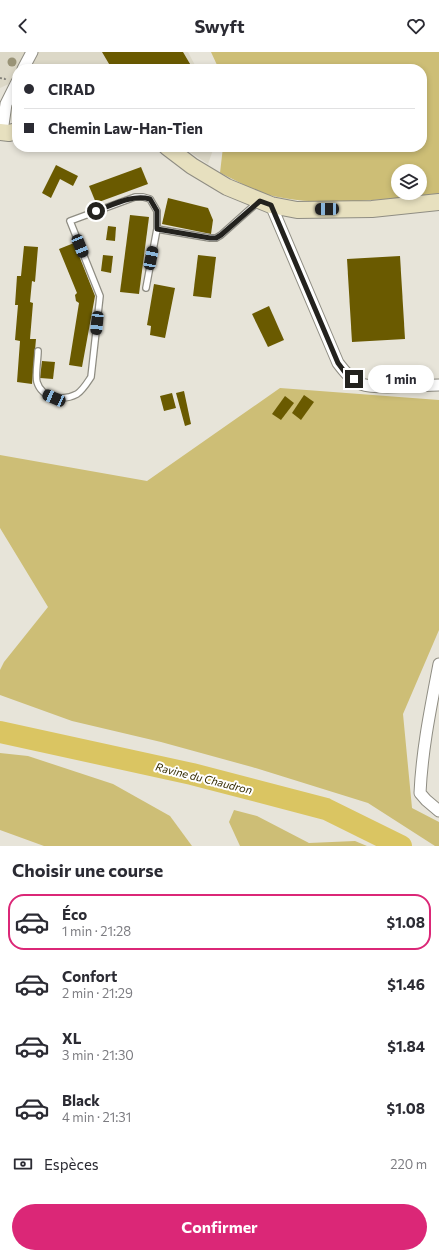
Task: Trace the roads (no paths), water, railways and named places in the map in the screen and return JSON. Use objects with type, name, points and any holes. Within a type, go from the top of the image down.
[{"type":"street","points":[[26,64],[32,52]]},
{"type":"street","points":[[6,132],[6,104],[12,92]]},
{"type":"street","points":[[174,152],[192,166],[227,186],[265,203],[297,210],[372,209],[439,202]]},
{"type":"street","points":[[265,203],[338,363],[347,375],[361,384],[382,386],[439,385]]},
{"type":"street","points":[[439,664],[427,728],[420,792],[426,800],[439,811]]},
{"type":"lane","points":[[38,351],[36,381],[44,393],[54,398],[65,398],[78,393],[91,377],[100,296],[70,221],[135,197],[150,199],[157,211],[157,229],[146,288]]},
{"type":"lane","points":[[157,229],[216,238],[265,203]]},
{"type":"waterway","name":"Ravine du Chaudron","points":[[0,732],[192,774],[326,809],[401,846]]}]
